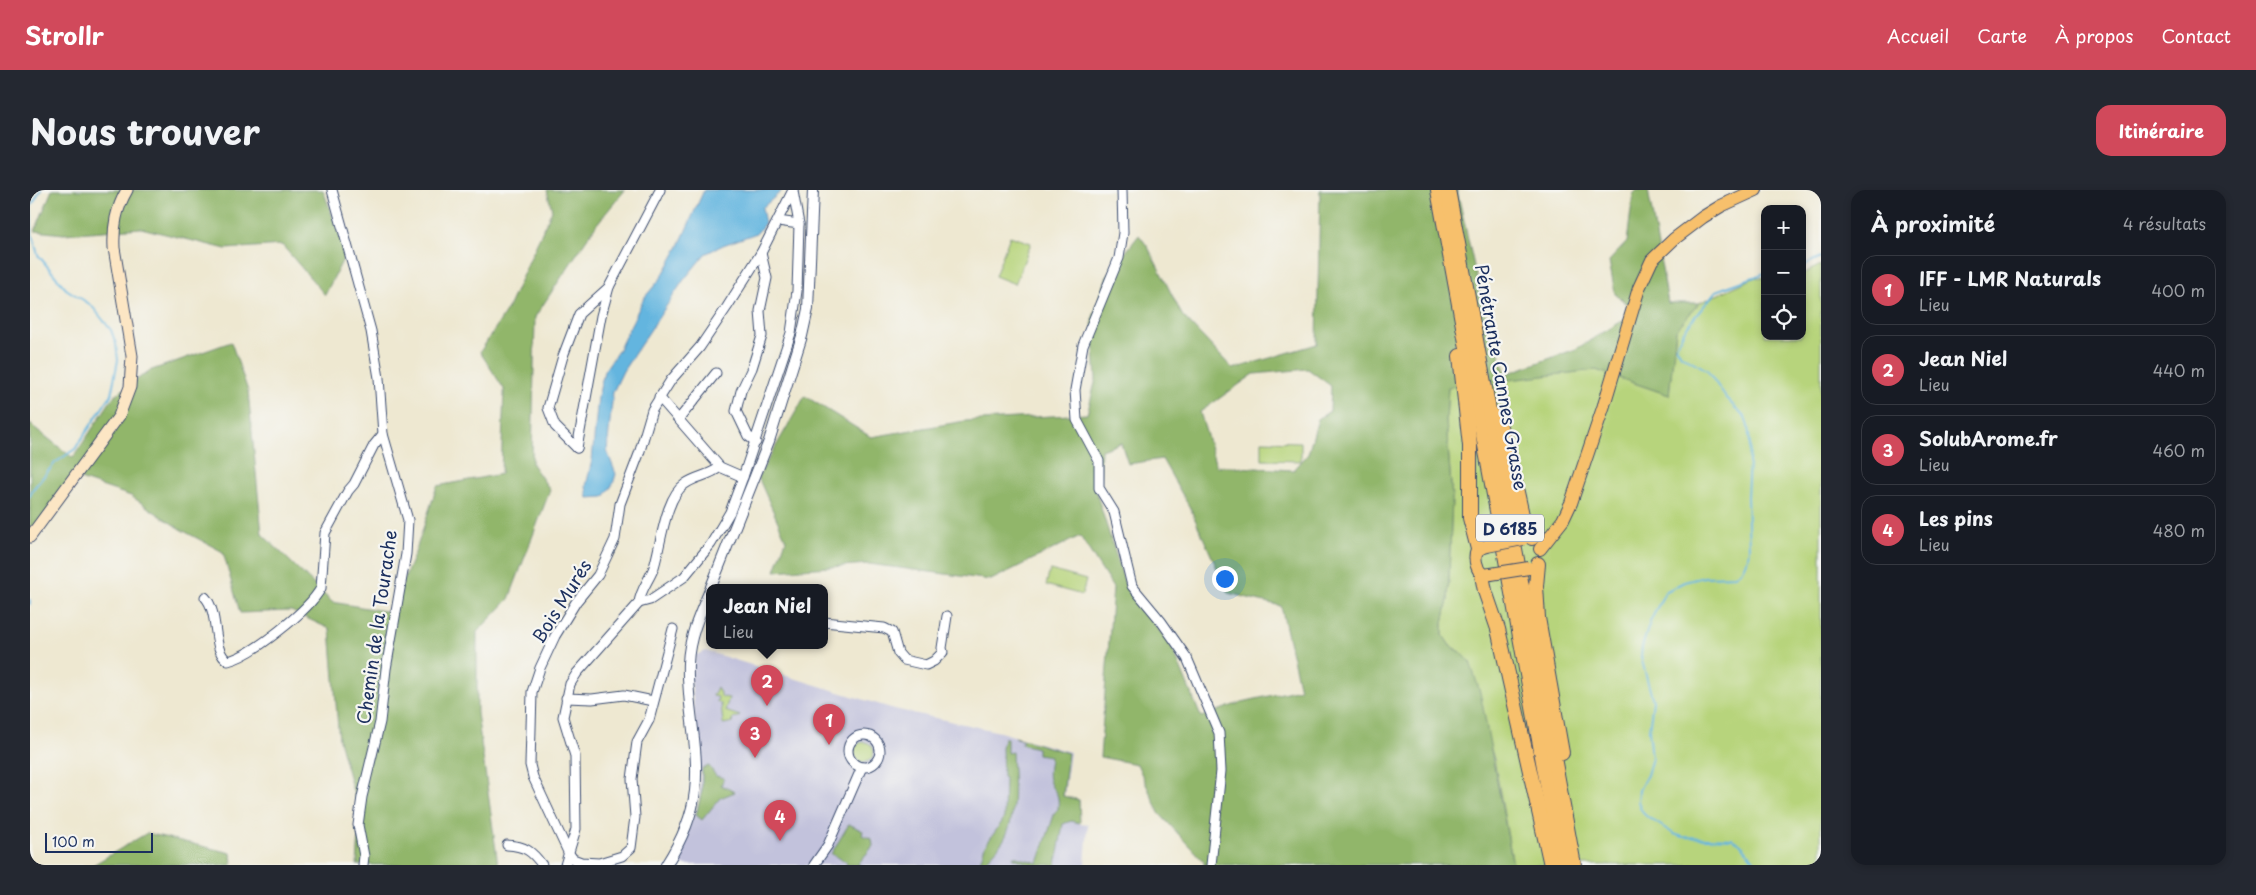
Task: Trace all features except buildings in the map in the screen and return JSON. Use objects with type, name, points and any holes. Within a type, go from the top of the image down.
[{"type":"highway","name":"Pénétrante Cannes Grasse","points":[[1438,190],[1562,865]]},
{"type":"highway","name":"Pénétrante Cannes Grasse","points":[[1448,190],[1574,865]]},
{"type":"highway","points":[[1461,314],[1459,342],[1471,462],[1470,518],[1482,547]]},
{"type":"highway","points":[[1481,373],[1509,456],[1524,524],[1532,542]]},
{"type":"highway","points":[[1534,566],[1538,618],[1571,804],[1571,849]]},
{"type":"highway","points":[[1487,574],[1485,592],[1498,629],[1551,865]]},
{"type":"main road","points":[[30,537],[119,416],[130,387],[132,356],[114,248],[118,207],[127,190]]},
{"type":"main road","points":[[1532,542],[1541,555],[1534,566],[1487,574],[1478,569],[1475,555],[1482,547],[1532,542],[1562,520],[1571,503],[1604,405],[1638,288],[1652,260],[1674,239],[1703,217],[1721,206],[1756,190]]},
{"type":"street","name":"Chemin de la Tourache","points":[[332,190],[364,303],[376,355],[383,434],[408,520],[408,536],[400,597],[386,669],[380,722],[362,797],[358,825],[364,865]]},
{"type":"street","points":[[610,287],[579,314],[563,356],[548,408],[555,426],[577,448],[601,316],[610,287],[660,190]]},
{"type":"street","points":[[713,584],[769,441],[802,336],[808,309],[813,190]]},
{"type":"street","points":[[1122,190],[1123,233],[1119,258],[1083,345],[1075,390],[1077,420],[1099,461],[1100,488],[1114,512],[1132,586],[1161,621],[1187,658],[1219,733],[1221,772],[1211,865]]},
{"type":"street","name":"Bois Murés","points":[[568,852],[533,777],[530,765],[532,692],[540,668],[555,636],[576,602],[598,575],[616,539],[620,504],[639,454],[652,410],[659,397],[700,347],[761,253],[793,191]]},
{"type":"street","name":"Bois Murés","points":[[565,865],[568,852],[573,845],[576,829],[575,756],[563,717],[570,684],[577,673],[640,603],[650,600],[684,577],[711,544],[725,520],[744,477],[791,333],[797,291],[799,224],[793,191]]},
{"type":"street","points":[[778,221],[799,224]]},
{"type":"street","points":[[756,442],[748,436],[736,411],[745,380],[752,368],[762,336],[760,311],[768,278],[761,253]]},
{"type":"street","points":[[679,419],[716,373]]},
{"type":"street","points":[[659,397],[720,467],[744,477]]},
{"type":"street","points":[[205,597],[212,604],[220,648],[223,658],[228,661],[240,658],[251,652],[301,611],[317,595],[321,588],[325,533],[354,484],[374,444],[383,434]]},
{"type":"street","name":"Bois Murés","points":[[640,603],[640,597],[653,568],[675,494],[685,484],[713,473],[720,467]]},
{"type":"street","points":[[666,865],[680,842],[695,792],[696,760],[688,679],[688,660],[697,621],[706,601]]},
{"type":"street","points":[[828,622],[884,628],[892,632],[898,653],[904,660],[926,665],[934,661],[943,652],[947,616]]},
{"type":"street","points":[[568,852],[573,859],[581,862],[600,862],[622,856],[631,848],[635,817],[632,779],[636,742],[649,720],[673,629]]},
{"type":"street","points":[[566,698],[592,699],[624,695],[653,701]]},
{"type":"street","points":[[814,865],[828,844],[862,767]]},
{"type":"street","points":[[507,846],[519,846],[529,850],[542,865]]},
{"type":"shaded area","points":[[706,651],[894,709],[1000,732],[1070,752],[1064,796],[1080,800],[1080,824],[1088,825],[1085,865],[674,865],[699,801],[700,771],[691,679],[696,655]]},
{"type":"green space","points":[[52,190],[323,190],[346,253],[325,295],[282,245],[226,249],[141,228],[64,234],[35,231]]},
{"type":"green space","points":[[547,190],[625,190],[596,225],[535,317],[532,464],[550,490],[509,599],[477,632],[477,713],[498,865],[357,865],[360,817],[339,740],[330,629],[291,611],[240,613],[223,552],[180,529],[131,496],[77,478],[30,533],[30,424],[73,458],[114,396],[149,371],[231,342],[248,391],[262,534],[332,602],[390,612],[415,553],[437,486],[501,474],[504,389],[480,352],[507,310],[552,210]]},
{"type":"green space","points":[[1320,190],[1457,190],[1483,306],[1506,374],[1576,349],[1637,312],[1615,294],[1609,261],[1627,242],[1633,194],[1637,190],[1648,190],[1668,303],[1699,303],[1676,330],[1669,395],[1596,370],[1448,387],[1446,421],[1452,498],[1448,600],[1443,623],[1443,635],[1450,646],[1461,652],[1470,662],[1480,692],[1513,865],[1204,865],[1204,862],[1159,813],[1137,764],[1100,757],[1113,588],[1080,536],[991,580],[869,564],[775,571],[786,540],[758,477],[805,396],[871,437],[965,421],[1087,414],[1096,379],[1092,320],[1107,276],[1139,235],[1148,247],[1182,315],[1233,369],[1317,344]],"holes":[[[1308,369],[1331,386],[1330,411],[1318,419],[1308,454],[1294,470],[1216,466],[1200,412],[1254,374]],[[1121,443],[1128,464],[1162,459],[1190,508],[1228,593],[1281,606],[1300,689],[1242,702],[1201,717],[1171,645],[1127,590],[1096,492],[1099,488],[1101,450]]]},
{"type":"green space","points":[[1010,236],[1031,243],[1015,284],[995,276]]},
{"type":"green space","points":[[1821,265],[1821,865],[1513,865],[1494,759],[1461,652],[1450,646],[1443,636],[1443,623],[1448,600],[1452,498],[1446,421],[1448,386],[1596,370],[1669,395],[1676,329],[1699,303],[1756,277],[1761,278],[1761,340],[1806,340],[1806,272]]},
{"type":"green space","points":[[1262,441],[1301,442],[1301,461],[1262,460]]},
{"type":"green space","points":[[1050,570],[1086,580],[1082,595],[1046,585]]},
{"type":"green space","points":[[717,687],[722,697],[729,698],[725,711],[740,716],[731,720],[734,722],[723,724],[721,704],[717,702],[718,697],[713,696]]},
{"type":"green space","points":[[1015,737],[1068,753],[1063,796],[1079,800],[1080,823],[1071,821],[1063,824],[1056,865],[1031,865],[1013,856],[1038,863],[1055,812],[1058,809],[1058,798],[1048,777],[1050,756],[1037,754],[1037,748],[1021,744],[1023,741]]},
{"type":"green space","points":[[1004,738],[1007,738],[1007,753],[1012,752],[1014,798],[1011,821],[1001,844],[982,865],[979,865],[985,846],[1004,817],[1005,778],[1003,777],[1002,748]]},
{"type":"green space","points":[[860,742],[868,742],[874,748],[874,756],[868,762],[860,762],[854,756],[854,748]]},
{"type":"green space","points":[[709,766],[716,776],[724,778],[721,785],[735,792],[720,798],[702,820],[696,815],[702,791],[702,768]]},
{"type":"green space","points":[[849,824],[863,831],[862,835],[872,839],[873,846],[858,864],[860,865],[846,865],[847,862],[831,854]]},
{"type":"green space","points":[[147,833],[231,853],[232,865],[93,865]]},
{"type":"water","points":[[704,190],[783,190],[762,208],[765,223],[757,233],[723,245],[705,254],[683,281],[623,371],[613,392],[607,451],[616,474],[613,484],[604,497],[588,498],[586,486],[592,460],[598,397],[604,371],[618,351],[644,298],[661,278],[678,248]]},
{"type":"waterway","points":[[30,496],[33,489],[55,463],[75,449],[111,395],[118,360],[116,344],[111,330],[91,305],[66,289],[38,255],[32,234],[31,207],[41,190]]},
{"type":"waterway","points":[[1806,264],[1821,257]]},
{"type":"waterway","points":[[1758,865],[1740,843],[1733,839],[1683,837],[1674,834],[1646,816],[1640,808],[1638,801],[1639,790],[1647,775],[1652,758],[1649,730],[1653,701],[1641,657],[1642,647],[1650,622],[1665,592],[1684,582],[1704,577],[1735,576],[1741,571],[1748,558],[1749,548],[1747,497],[1750,444],[1748,426],[1745,418],[1726,398],[1707,370],[1681,355],[1676,346],[1685,329],[1716,291],[1761,274]]},
{"type":"place","name":"Jean Niel","points":[[767,706]]},
{"type":"place","name":"IFF - LMR Naturals","points":[[829,745]]},
{"type":"place","name":"SolubArome.fr","points":[[755,758]]},
{"type":"place","name":"Les pins","points":[[780,841]]}]
